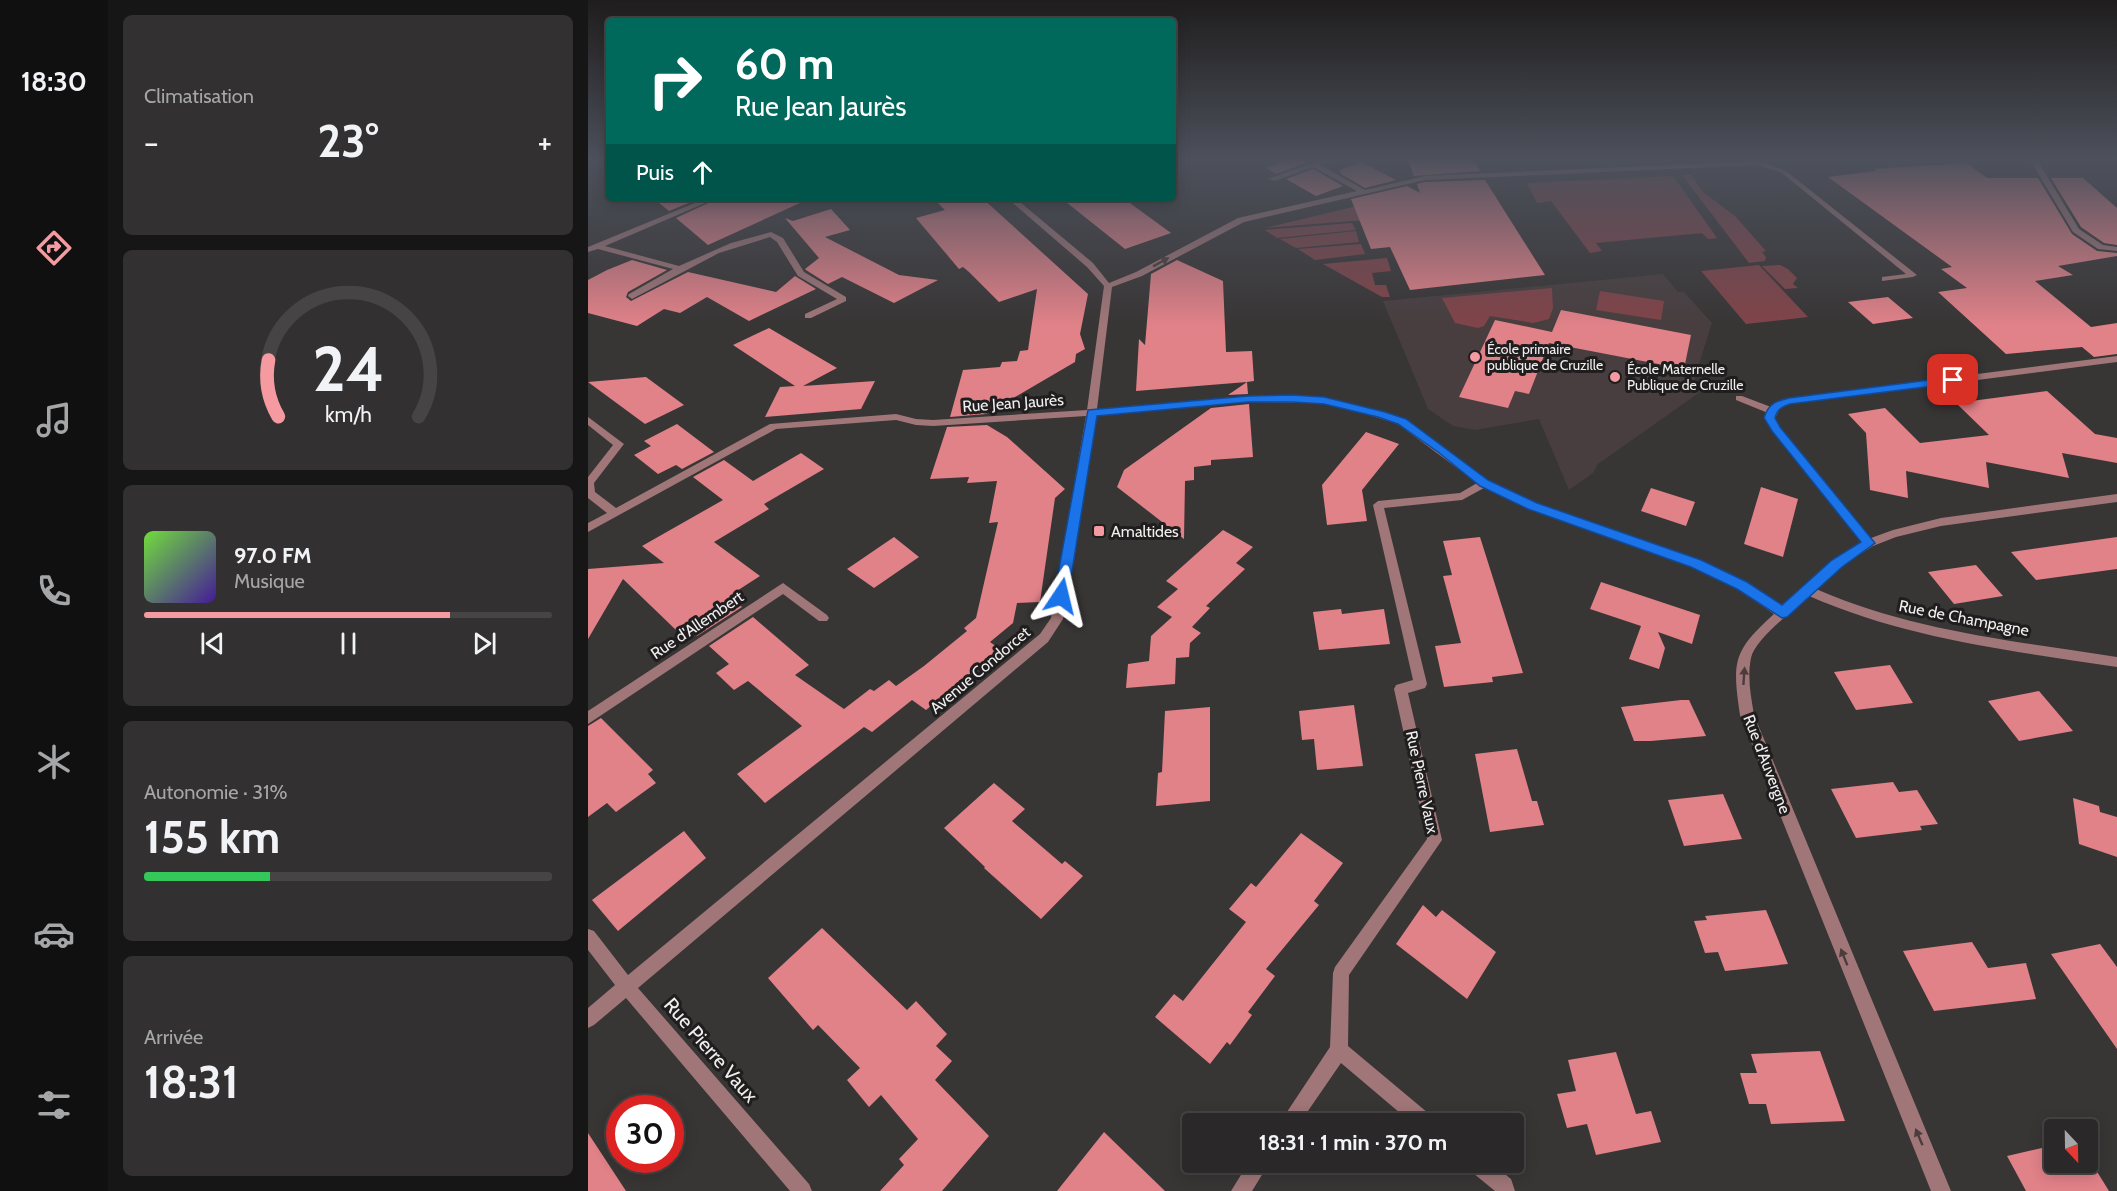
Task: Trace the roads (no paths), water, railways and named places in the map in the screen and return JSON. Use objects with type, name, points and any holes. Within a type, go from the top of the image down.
[{"type":"street","points":[[588,250],[675,214]]},
{"type":"street","points":[[1030,214],[1090,264],[1108,286],[1139,274],[1241,220],[1269,214]]},
{"type":"street","points":[[1837,214],[1913,274],[1885,279]]},
{"type":"street","points":[[2066,214],[2076,230],[2117,259]]},
{"type":"street","points":[[632,296],[677,268],[753,238],[771,234],[780,240],[801,274],[843,299],[808,316]]},
{"type":"street","points":[[597,246],[677,268]]},
{"type":"street","points":[[2101,247],[2117,249]]},
{"type":"street","name":"Avenue Condorcet","points":[[588,1019],[1044,638],[1057,619],[1092,413],[1108,286]]},
{"type":"street","points":[[1869,543],[1776,429],[1770,418],[1771,411],[1777,405],[1789,401],[2117,359]]},
{"type":"street","points":[[1739,398],[1771,411]]},
{"type":"street","name":"Rue Jean Jaurès","points":[[614,512],[774,426],[896,417],[933,423],[1092,413],[1248,399],[1324,400],[1382,414],[1402,422],[1484,483]]},
{"type":"street","points":[[588,420],[619,444],[589,483],[590,494],[614,512],[588,528]]},
{"type":"street","points":[[1484,483],[1532,506],[1704,567],[1742,586],[1782,613]]},
{"type":"street","name":"Rue Pierre Vaux","points":[[1339,1050],[1341,973],[1435,840],[1401,689],[1420,684],[1378,505],[1462,496],[1484,483]]},
{"type":"street","name":"Rue d'Auvergne","points":[[1941,1191],[1844,958],[1747,715],[1742,684],[1745,656],[1756,638],[1782,613],[1809,591],[1837,563],[1869,543],[1893,534],[1941,522],[2117,498]]},
{"type":"street","name":"Rue d'Allembert","points":[[588,718],[783,588],[823,618]]},
{"type":"street","name":"Rue de Champagne","points":[[1809,591],[1868,616],[1915,628],[2117,662]]},
{"type":"street","name":"Rue Pierre Vaux","points":[[588,937],[626,986],[802,1191]]},
{"type":"street","points":[[1296,1113],[1339,1050],[1415,1113]]},
{"type":"street","points":[[1241,1191],[1253,1173]]},
{"type":"street","points":[[1488,1173],[1504,1186],[1505,1191]]},
{"type":"place","name":"École primaire publique de Cruzille","points":[[1475,357]]},
{"type":"place","name":"École Maternelle Publique de Cruzille","points":[[1615,377]]},
{"type":"place","name":"Amaltides","points":[[1099,531]]}]
